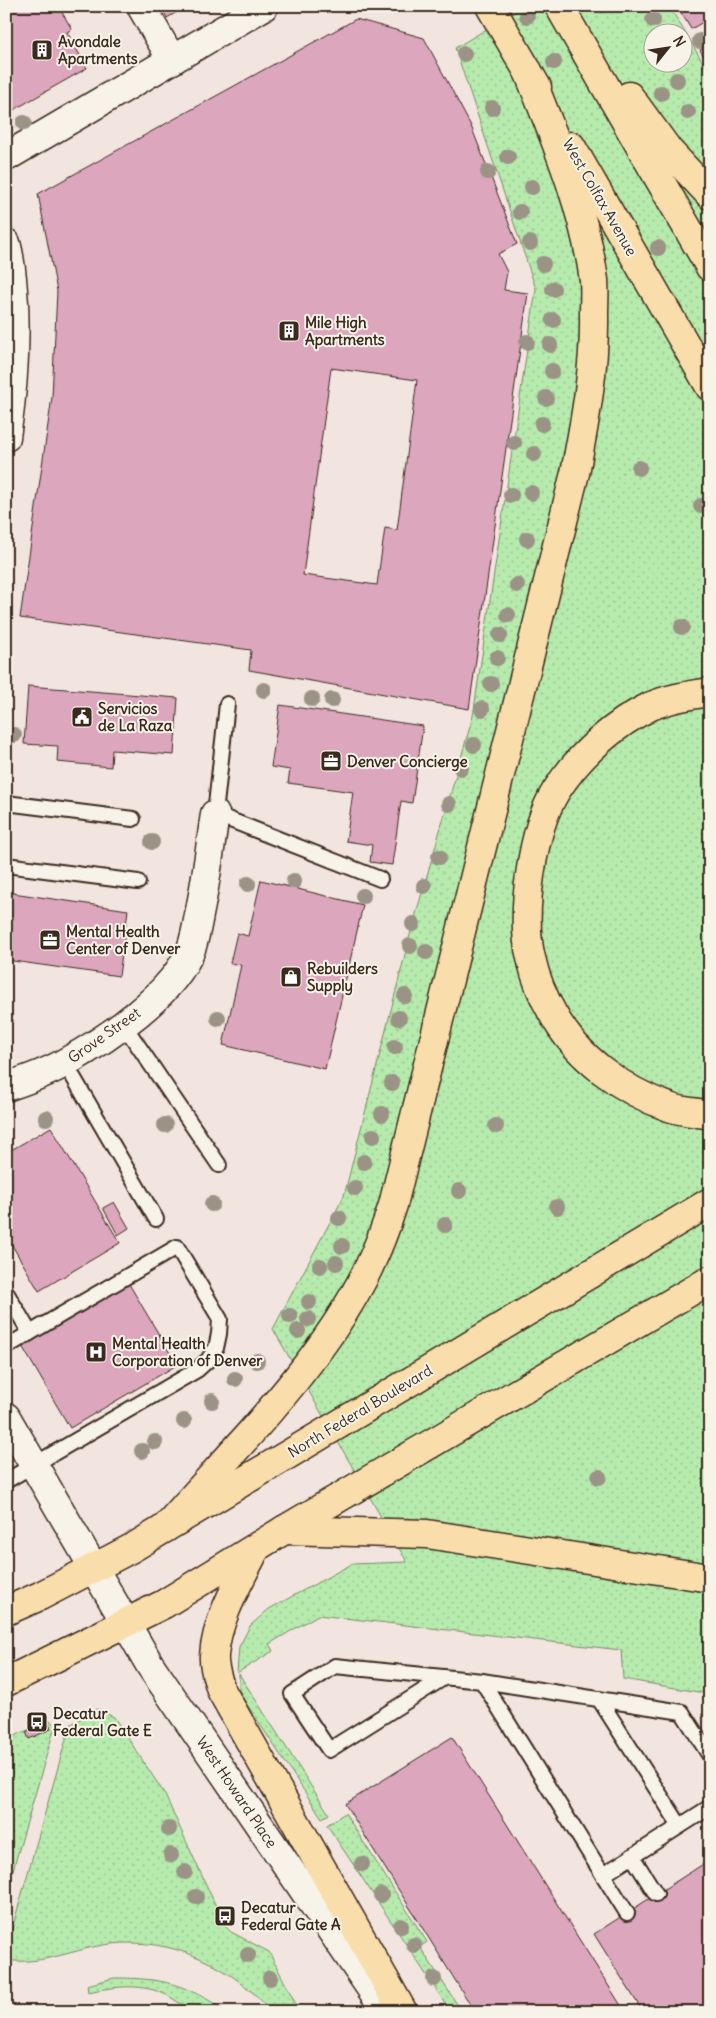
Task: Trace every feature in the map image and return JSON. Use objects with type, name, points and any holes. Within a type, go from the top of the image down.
[{"type":"main road","name":"West Colfax Avenue","points":[[490,6],[710,387]]},
{"type":"main road","points":[[559,6],[710,267]]},
{"type":"main road","points":[[569,6],[611,71],[668,151],[710,195]]},
{"type":"main road","points":[[165,1528],[289,1387],[325,1338],[367,1270],[381,1240],[393,1205],[575,473],[586,416],[591,374],[594,333],[594,282],[584,229],[569,176],[528,71]]},
{"type":"main road","points":[[710,692],[683,696],[652,706],[626,721],[600,740],[555,792],[539,834],[530,876],[527,925],[530,956],[541,988],[553,1015],[572,1041],[597,1065],[630,1090],[670,1108],[710,1115]]},
{"type":"main road","name":"North Federal Boulevard","points":[[6,1611],[94,1569],[165,1528],[710,1202]]},
{"type":"main road","points":[[6,1682],[164,1604],[284,1530],[710,1280]]},
{"type":"main road","points":[[284,1530],[427,1534],[710,1578]]},
{"type":"main road","points":[[256,1548],[229,1601],[221,1624],[215,1647],[215,1672],[221,1690],[402,2012]]},
{"type":"street","points":[[141,6],[172,60]]},
{"type":"street","points":[[6,157],[264,6]]},
{"type":"street","points":[[6,242],[11,261],[15,334],[13,391],[6,437]]},
{"type":"street","name":"Grove Street","points":[[6,1087],[65,1063],[124,1025],[170,981],[180,968],[191,949],[204,891],[216,814]]},
{"type":"street","name":"West Howard Place","points":[[6,1417],[150,1665],[387,2012]]},
{"type":"lane","points":[[227,704],[216,814],[380,878]]},
{"type":"lane","points":[[6,803],[133,819]]},
{"type":"lane","points":[[6,865],[138,882]]},
{"type":"lane","points":[[124,1025],[219,1165]]},
{"type":"lane","points":[[65,1063],[156,1219]]},
{"type":"lane","points":[[6,1346],[177,1247],[220,1319],[216,1348],[208,1360],[197,1370],[6,1481]]},
{"type":"lane","points":[[6,1292],[30,1333]]},
{"type":"lane","points":[[445,1678],[329,1750],[292,1694],[335,1666],[482,1681],[682,1712],[710,1756]]},
{"type":"lane","points":[[482,1681],[628,1913]]},
{"type":"lane","points":[[599,1699],[680,1826]]},
{"type":"lane","points":[[603,1874],[710,1807]]},
{"type":"lane","points":[[632,1856],[656,1894]]},
{"type":"green space","points":[[525,6],[669,6],[679,22],[644,22],[644,72],[694,72],[694,47],[710,74],[710,1694],[623,1679],[621,1650],[318,1615],[269,1644],[273,1651],[237,1673],[239,1647],[250,1626],[269,1609],[352,1564],[407,1562],[273,1329],[344,1196],[411,931],[473,716],[536,289],[455,48]]},
{"type":"green space","points":[[239,1674],[329,1814],[322,1818],[246,1703],[239,1690]]},
{"type":"green space","points":[[97,1709],[114,1717],[164,1793],[225,1926],[231,1932],[269,1952],[300,2012],[272,2012],[239,1981],[220,1968],[179,1950],[157,1945],[111,1944],[33,1961],[6,1960],[6,1950],[70,1725]]},
{"type":"green space","points":[[50,1720],[55,1726],[6,1894],[6,1740]]},
{"type":"green space","points":[[345,1813],[427,1942],[420,1947],[462,2012],[451,2012],[327,1825]]},
{"type":"green space","points":[[114,1978],[161,1981],[199,1995],[227,2012],[195,2012],[166,1995],[144,1988],[116,1987],[88,1992],[87,1985]]},
{"type":"building","name":"Avondale Apartments","points":[[6,6],[58,6],[72,29],[67,32],[87,68],[10,112],[6,106]]},
{"type":"building","points":[[161,6],[187,6],[167,18]]},
{"type":"building","points":[[677,6],[710,6],[710,18],[694,27],[694,22],[687,22]]},
{"type":"building","name":"Mile High Apartments","points":[[356,19],[424,38],[471,126],[517,244],[498,254],[507,272],[504,290],[528,293],[469,709],[249,670],[251,650],[20,618],[52,397],[57,291],[38,194]],"holes":[[[331,368],[417,380],[397,530],[385,528],[377,585],[303,575]]]},
{"type":"building","points":[[710,45],[710,67],[700,50]]},
{"type":"building","points":[[28,686],[178,698],[174,755],[112,750],[111,767],[57,762],[58,746],[24,744]]},
{"type":"building","points":[[280,705],[423,726],[412,803],[401,801],[392,865],[370,862],[372,845],[346,841],[353,792],[288,783],[290,770],[271,767]]},
{"type":"building","points":[[261,880],[363,905],[325,1069],[223,1045],[241,965],[230,963],[237,933],[248,936]]},
{"type":"building","points":[[6,892],[128,910],[119,976],[6,960]]},
{"type":"building","points":[[51,1127],[120,1243],[39,1291],[6,1235],[6,1153]]},
{"type":"building","points":[[114,1202],[129,1228],[118,1235],[103,1208]]},
{"type":"building","points":[[129,1284],[177,1365],[70,1428],[22,1346]]},
{"type":"building","points":[[48,1722],[51,1729],[29,1739],[26,1732]]},
{"type":"building","points":[[452,1737],[625,2012],[475,2012],[345,1804]]},
{"type":"building","points":[[708,1861],[710,1864],[710,2012],[643,2012],[594,1934]]},
{"type":"place","name":"Avondale Apartments","points":[[42,50]]},
{"type":"place","name":"Mile High Apartments","points":[[289,331]]},
{"type":"place","name":"Servicios de La Raza","points":[[82,717]]},
{"type":"place","name":"Denver Concierge","points":[[331,761]]},
{"type":"place","name":"Mental Health Center of Denver","points":[[50,940]]},
{"type":"place","name":"Rebuilders Supply","points":[[291,977]]},
{"type":"place","name":"Mental Health Corporation of Denver","points":[[96,1352]]},
{"type":"place","name":"Decatur Federal Gate E","points":[[37,1722]]},
{"type":"place","name":"Decatur Federal Gate A","points":[[225,1916]]}]
